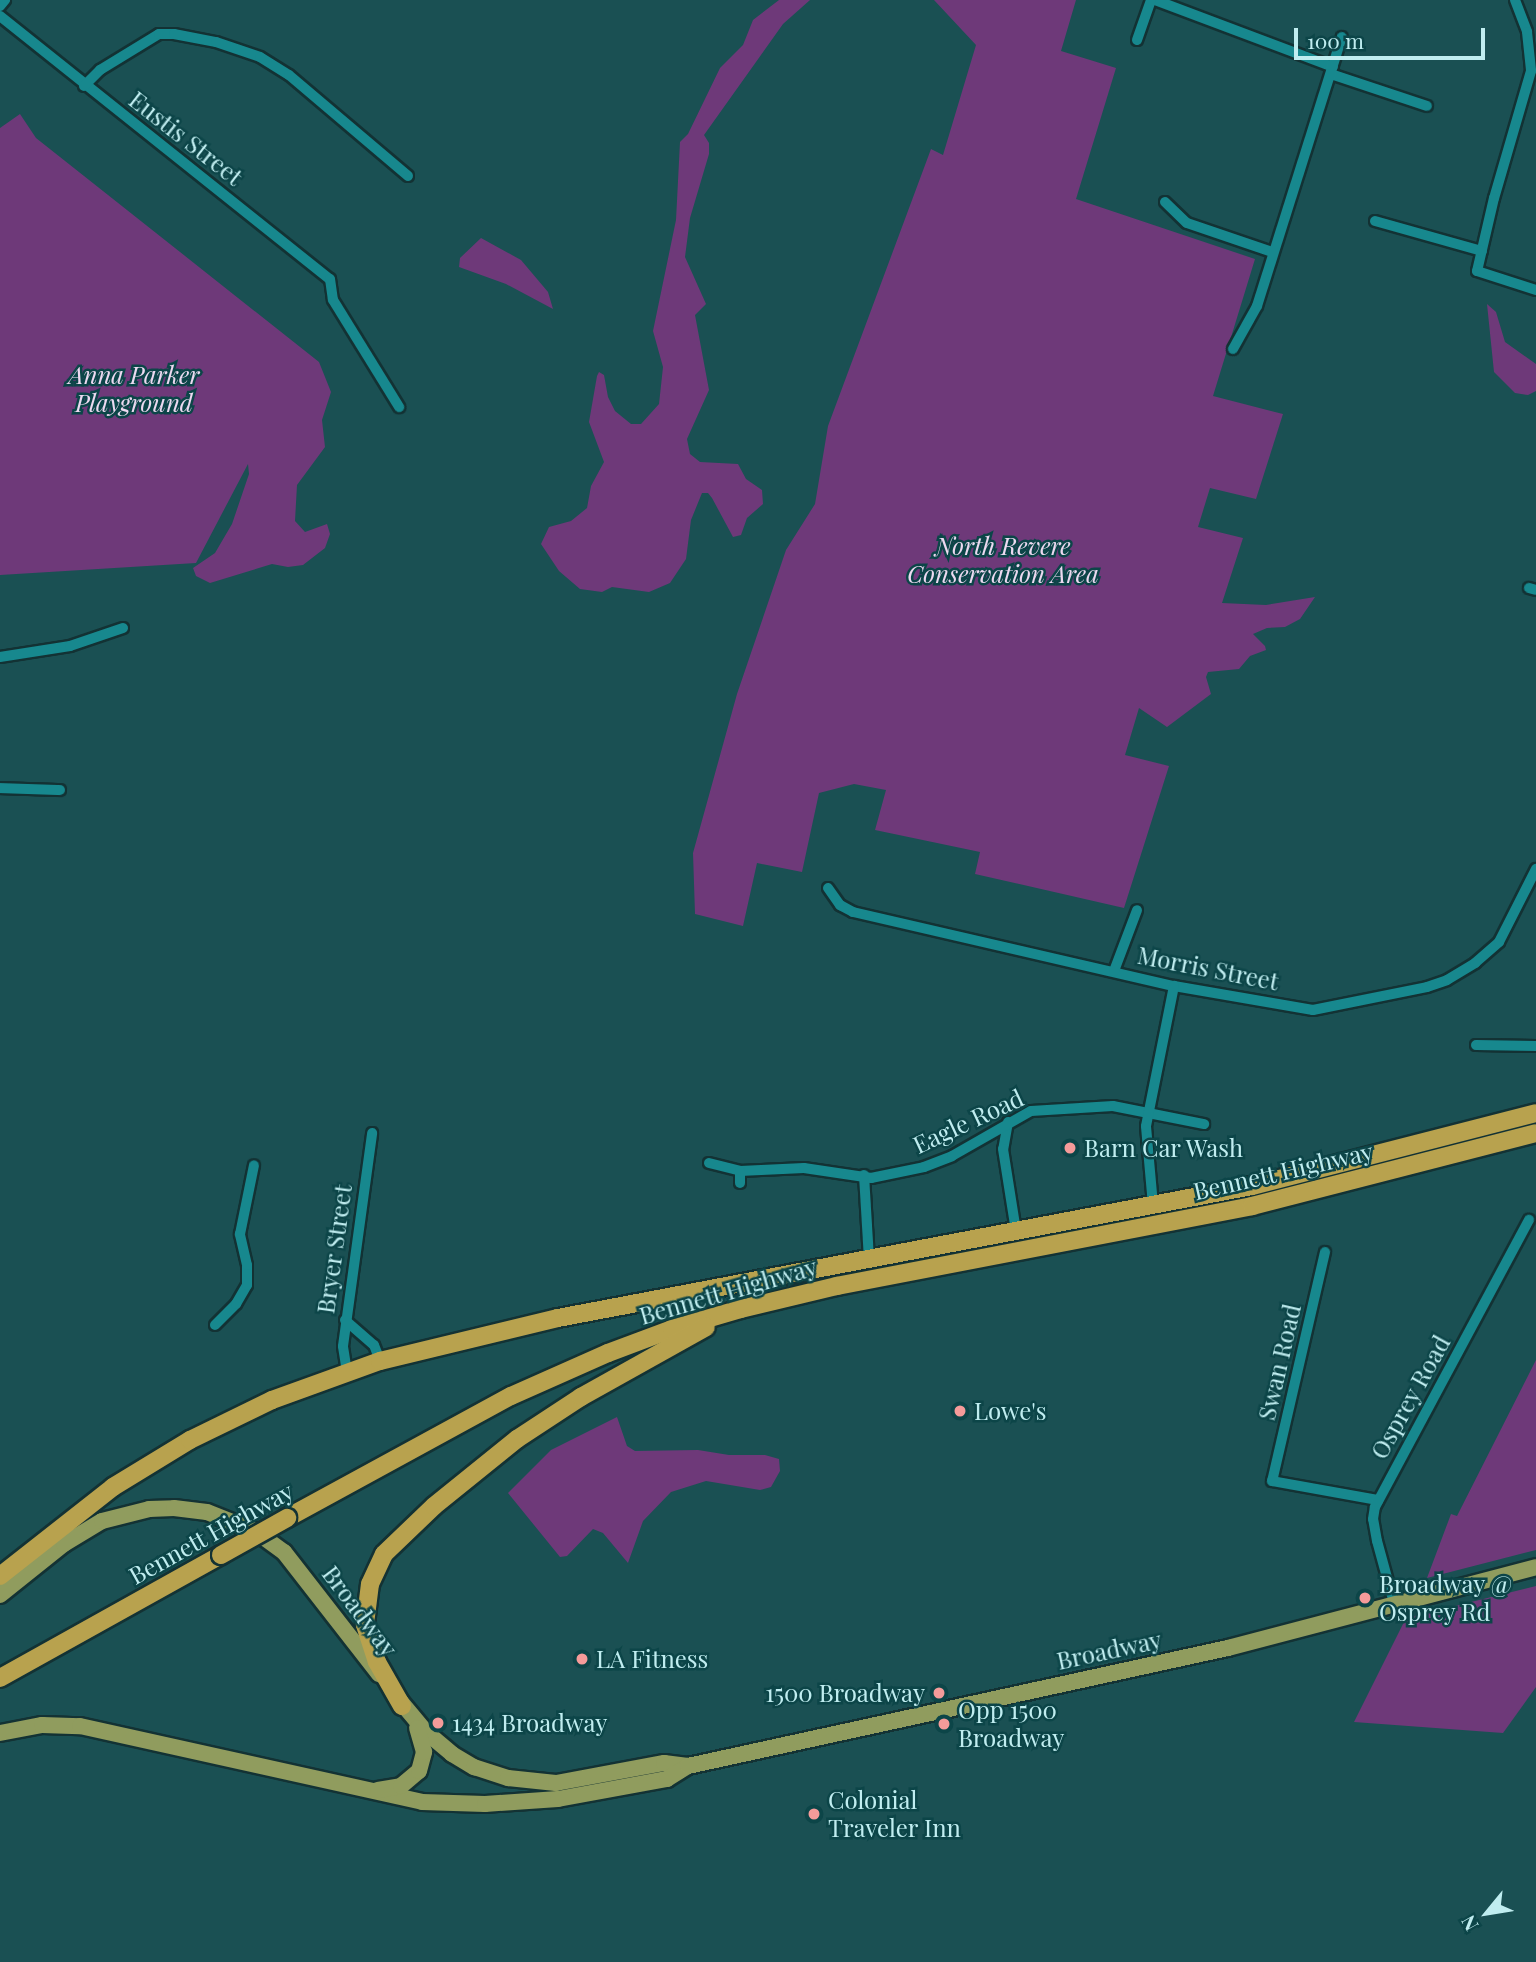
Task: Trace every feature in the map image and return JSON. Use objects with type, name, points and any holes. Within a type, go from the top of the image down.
[{"type":"highway","name":"Bennett Highway","points":[[0,1576],[79,1512],[151,1462],[230,1418],[380,1361],[534,1323],[1297,1175],[1536,1112]]},
{"type":"highway","name":"Bennett Highway","points":[[0,1678],[446,1429],[548,1378],[641,1340],[741,1309],[838,1286],[1252,1206],[1536,1133]]},
{"type":"highway","points":[[402,1706],[377,1662],[365,1624],[370,1584],[387,1550],[441,1500],[517,1439],[581,1397],[741,1309]]},
{"type":"main road","name":"Broadway","points":[[0,1595],[64,1544],[102,1521],[149,1509],[174,1507],[207,1512],[241,1524],[284,1552],[402,1706],[426,1732],[457,1757],[508,1778],[556,1783],[664,1763],[688,1766]]},
{"type":"main road","name":"Broadway","points":[[0,1733],[34,1726],[80,1726],[365,1791],[442,1804],[537,1801],[591,1795],[667,1779],[688,1766],[1228,1647],[1536,1567]]},
{"type":"main road","points":[[365,1791],[401,1786],[421,1768],[424,1756],[423,1741],[402,1706]]},
{"type":"street","points":[[0,6],[5,0]]},
{"type":"street","points":[[1137,40],[1153,0],[1427,106]]},
{"type":"street","points":[[1515,0],[1527,32],[1531,71]]},
{"type":"street","name":"Eustis Street","points":[[0,16],[84,86],[330,279],[333,300],[399,407]]},
{"type":"street","points":[[84,86],[100,70],[159,34],[216,42],[260,57],[289,75],[408,176]]},
{"type":"street","points":[[1233,349],[1257,306],[1342,37]]},
{"type":"street","points":[[1536,60],[1478,271],[1536,290]]},
{"type":"street","points":[[1165,202],[1187,223],[1272,252]]},
{"type":"street","points":[[1375,221],[1482,251]]},
{"type":"street","points":[[0,657],[70,646],[124,628]]},
{"type":"street","points":[[0,789],[60,790]]},
{"type":"street","name":"Morris Street","points":[[828,888],[840,905],[853,912],[1174,986],[1313,1010],[1435,984],[1475,963],[1499,942],[1536,869]]},
{"type":"street","points":[[1114,971],[1137,910]]},
{"type":"street","points":[[1153,1205],[1145,1144],[1147,1111],[1174,986]]},
{"type":"street","points":[[1476,1045],[1536,1046]]},
{"type":"street","name":"Eagle Road","points":[[709,1163],[740,1171],[803,1168],[871,1178],[924,1167],[952,1156],[1031,1111],[1100,1105],[1147,1111],[1204,1124]]},
{"type":"street","points":[[1009,1122],[1003,1149],[1016,1231]]},
{"type":"street","name":"Bryer Street","points":[[347,1372],[342,1346],[372,1133]]},
{"type":"street","points":[[215,1325],[236,1304],[247,1285],[247,1265],[240,1234],[254,1165]]},
{"type":"street","points":[[740,1171],[740,1183]]},
{"type":"street","points":[[864,1175],[869,1259]]},
{"type":"street","name":"Osprey Road","points":[[1394,1604],[1374,1524],[1378,1500],[1529,1220]]},
{"type":"street","name":"Swan Road","points":[[1325,1252],[1272,1481],[1378,1500]]},
{"type":"street","points":[[345,1320],[374,1345],[380,1361]]},
{"type":"green space","points":[[779,0],[810,0],[783,24],[704,135],[709,143],[709,154],[690,218],[685,257],[706,304],[695,315],[709,390],[687,439],[690,454],[700,462],[738,464],[746,479],[762,490],[763,504],[747,518],[741,535],[733,537],[712,498],[708,493],[702,493],[691,520],[686,559],[670,583],[649,592],[612,587],[602,592],[580,589],[559,571],[541,544],[549,527],[571,521],[587,508],[591,486],[604,462],[589,422],[597,376],[599,372],[604,375],[608,397],[615,411],[631,424],[641,424],[659,404],[663,367],[653,331],[676,220],[680,142],[688,134],[720,68],[743,45],[753,20]]},
{"type":"green space","name":"North Revere Conservation Area","points":[[934,0],[1076,0],[1061,51],[1116,68],[1076,199],[1255,259],[1213,396],[1283,414],[1256,499],[1210,488],[1198,527],[1243,538],[1222,603],[1266,605],[1315,597],[1300,619],[1285,627],[1267,628],[1253,634],[1266,650],[1250,656],[1239,669],[1208,672],[1206,677],[1211,694],[1167,727],[1139,708],[1125,755],[1169,766],[1124,908],[975,874],[980,852],[875,830],[886,790],[854,784],[819,793],[802,872],[757,863],[743,926],[695,914],[693,853],[737,694],[786,550],[815,504],[828,426],[931,149],[943,155],[976,45]]},
{"type":"green space","name":"Anna Parker Playground","points":[[20,114],[36,138],[319,362],[331,392],[322,420],[325,447],[297,485],[295,521],[305,532],[327,524],[330,534],[325,548],[303,565],[288,567],[272,564],[210,583],[196,576],[193,568],[215,553],[232,524],[249,474],[248,464],[196,563],[0,575],[0,128]]},
{"type":"green space","points":[[481,238],[521,260],[548,292],[553,309],[506,284],[459,267],[460,258]]},
{"type":"green space","points":[[1487,304],[1496,312],[1505,342],[1536,364],[1536,391],[1528,395],[1515,393],[1494,372]]},
{"type":"green space","points":[[1536,1360],[1536,1550],[1427,1578],[1451,1514],[1457,1516]]},
{"type":"green space","points":[[617,1417],[627,1446],[635,1451],[698,1450],[729,1455],[765,1455],[779,1459],[780,1471],[771,1487],[760,1490],[706,1481],[671,1492],[643,1521],[628,1563],[603,1533],[593,1529],[567,1556],[560,1557],[508,1493],[551,1450]]},
{"type":"green space","points":[[1536,1586],[1536,1687],[1503,1733],[1354,1722],[1406,1618]]},
{"type":"place","name":"Barn Car Wash","points":[[1070,1148]]},
{"type":"place","name":"Lowe's","points":[[960,1411]]},
{"type":"place","name":"Broadway @ Osprey Rd","points":[[1365,1598]]},
{"type":"place","name":"LA Fitness","points":[[582,1659]]},
{"type":"place","name":"1500 Broadway","points":[[939,1693]]},
{"type":"place","name":"1434 Broadway","points":[[438,1723]]},
{"type":"place","name":"Opp 1500 Broadway","points":[[944,1724]]},
{"type":"place","name":"Colonial Traveler Inn","points":[[814,1814]]}]
